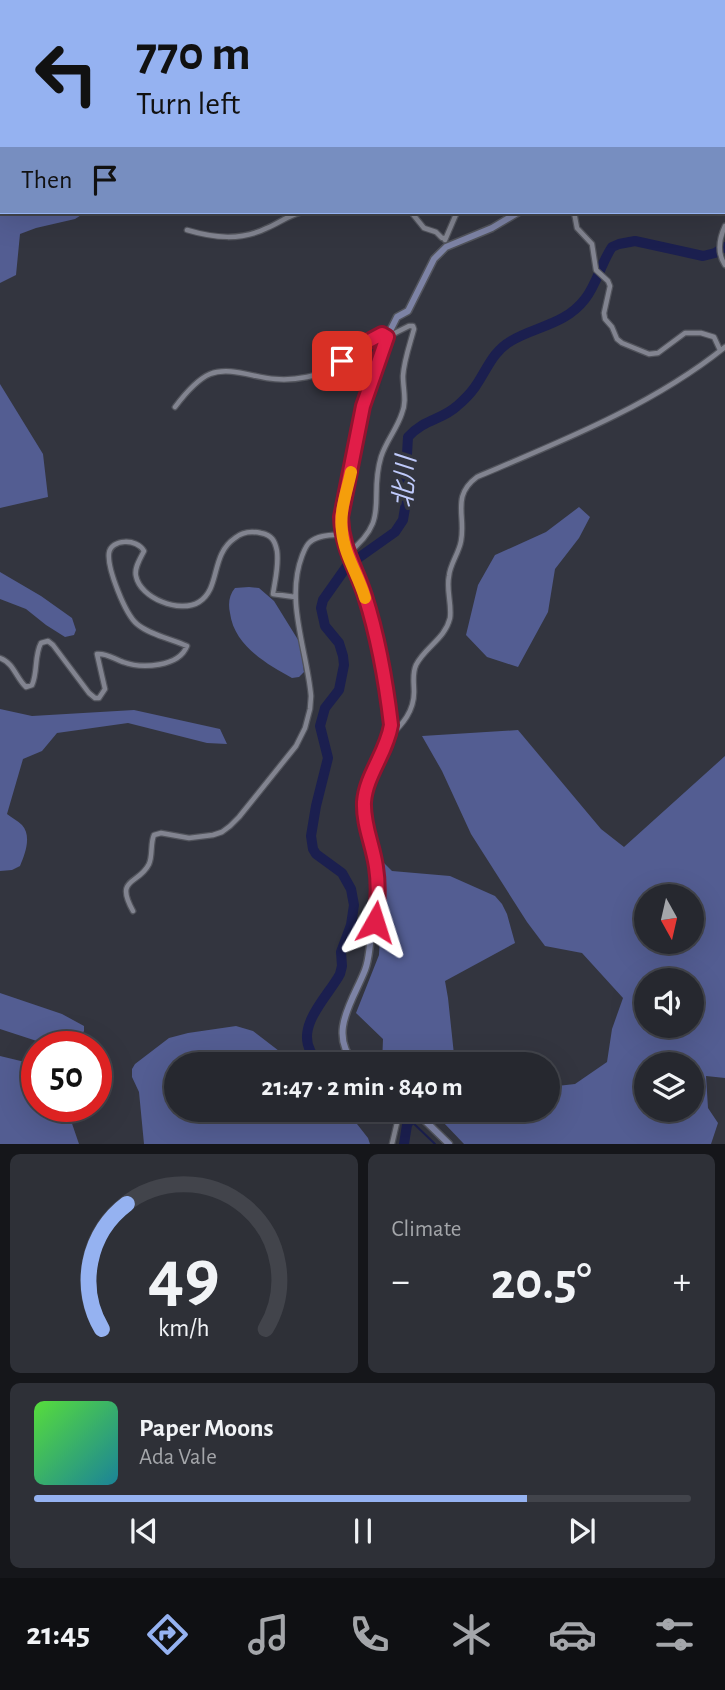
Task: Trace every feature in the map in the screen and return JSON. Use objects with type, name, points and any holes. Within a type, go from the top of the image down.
[{"type":"main road","points":[[347,1052],[342,1031],[345,1014],[366,967],[379,899],[376,866],[364,821],[364,800],[368,784],[389,737],[391,725],[377,643],[364,594],[342,534],[341,517],[363,406],[387,337],[397,317],[408,311],[434,259],[446,247],[492,228],[516,214]]},
{"type":"main road","points":[[426,1122],[449,1144]]},
{"type":"street","points":[[187,230],[236,237],[265,229],[295,214]]},
{"type":"street","points":[[413,214],[424,228],[445,238]]},
{"type":"street","points":[[446,247],[445,238],[456,214]]},
{"type":"street","points":[[389,737],[409,716],[414,695],[415,667],[446,630],[451,609],[448,578],[461,543],[460,507],[471,481],[624,410],[704,363],[723,348],[714,337],[695,332],[685,333],[658,352],[649,354],[617,339],[604,313],[610,286],[596,270],[592,244],[578,228],[574,214]]},
{"type":"street","points":[[725,226],[720,245],[721,258],[725,265]]},
{"type":"street","points":[[175,407],[193,387],[212,373],[223,371],[290,380],[309,377],[329,369],[382,334],[387,337],[413,326],[403,378],[405,400],[400,419],[381,455],[372,528],[348,554]]},
{"type":"street","points":[[0,658],[9,663],[26,687],[32,685],[37,649],[41,643],[48,641],[89,693],[99,698],[105,689],[97,654],[103,653],[126,663],[144,666],[169,662],[185,653],[187,646],[141,627],[130,617],[111,566],[109,554],[116,544],[130,542],[143,548],[135,572],[136,579],[152,596],[181,607],[202,600],[209,590],[218,559],[230,541],[244,533],[256,531],[271,537],[275,543],[278,565],[273,594],[295,597]]},
{"type":"street","points":[[133,911],[127,901],[127,887],[131,880],[149,865],[154,835],[162,833],[189,838],[222,832],[239,817],[301,738],[312,696],[295,597],[298,568],[310,542],[317,538],[342,534]]},
{"type":"street","points":[[392,1144],[397,1122]]},
{"type":"shaded area","points":[[0,214],[83,214],[75,219],[20,234],[16,275],[0,283]]},
{"type":"shaded area","points":[[0,384],[43,454],[48,497],[0,508]]},
{"type":"shaded area","points":[[579,507],[590,517],[579,538],[555,569],[548,612],[518,667],[487,657],[466,635],[478,585],[495,555],[546,532]]},
{"type":"shaded area","points":[[0,572],[72,618],[76,630],[74,635],[65,637],[26,609],[0,599]]},
{"type":"shaded area","points":[[235,588],[259,588],[274,601],[300,643],[304,672],[299,677],[292,678],[262,660],[238,635],[230,613],[231,594]]},
{"type":"shaded area","points":[[0,709],[32,716],[134,710],[220,729],[227,744],[207,743],[128,723],[57,733],[42,751],[23,759],[7,814],[25,829],[27,845],[20,866],[0,871]]},
{"type":"shaded area","points":[[518,730],[601,829],[624,847],[725,756],[725,1078],[706,1076],[708,1108],[718,1123],[711,1144],[464,1144],[443,1122],[560,1122],[560,1086],[575,1084],[607,1062],[612,1029],[623,998],[582,953],[545,946],[471,834],[442,771],[422,736]]},
{"type":"shaded area","points":[[384,863],[392,871],[450,876],[495,896],[507,914],[515,943],[445,981],[454,1052],[382,1052],[383,1039],[356,1013],[379,955]]},
{"type":"shaded area","points":[[0,993],[62,1014],[84,1026],[84,1031],[21,1031],[21,1036],[0,1029]]},
{"type":"shaded area","points":[[236,1026],[253,1031],[280,1052],[164,1052],[164,1122],[355,1122],[370,1144],[144,1144],[139,1092],[132,1077],[132,1069],[169,1038]]},
{"type":"shaded area","points":[[0,1056],[21,1061],[21,1122],[71,1122],[79,1144],[0,1144]]},
{"type":"waterway","name":"北川","points":[[311,1052],[307,1040],[308,1030],[316,1010],[340,974],[341,952],[351,925],[354,905],[351,889],[342,873],[316,854],[311,836],[328,758],[320,726],[325,708],[339,690],[344,665],[339,643],[325,626],[321,608],[323,600],[347,566],[395,532],[403,520],[408,437],[462,402],[504,345],[559,320],[577,308],[589,293],[612,247],[635,241],[703,256],[725,247]]},
{"type":"waterway","name":"北川","points":[[404,1144],[409,1122]]},
{"type":"waterway","points":[[412,1122],[435,1144]]},
{"type":"slow traffic","points":[[351,472],[341,517],[342,534],[365,598]]},
{"type":"route","points":[[342,361],[382,334],[387,337],[363,406],[341,517],[342,534],[364,594],[377,643],[391,725],[389,737],[368,784],[364,800],[364,821],[376,866],[379,899],[375,922]]}]
